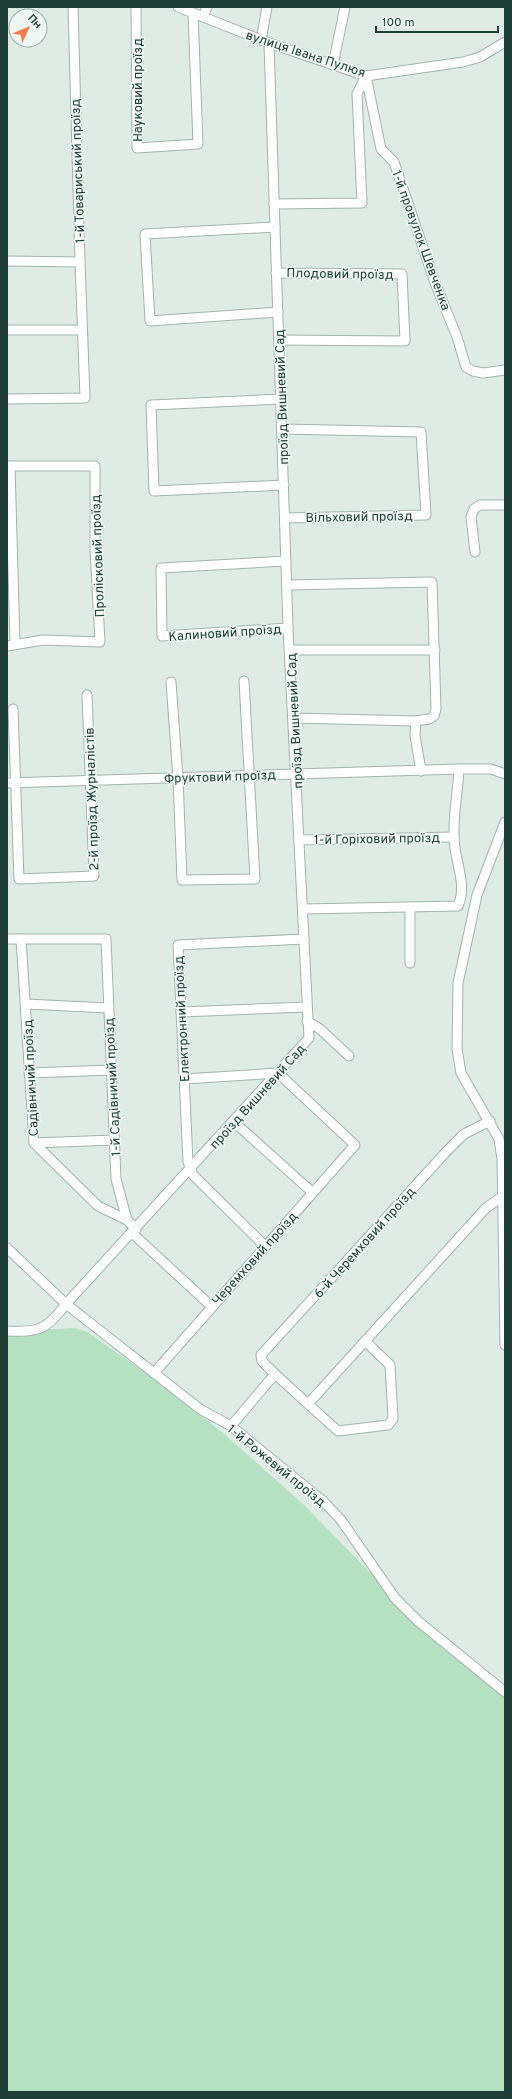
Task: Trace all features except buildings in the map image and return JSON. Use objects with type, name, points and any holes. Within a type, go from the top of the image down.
[{"type":"street","name":"1-й Товариський проїзд","points":[[7,261],[80,262],[73,7]]},
{"type":"street","name":"Науковий проїзд","points":[[136,7],[137,148],[198,144],[193,13]]},
{"type":"street","name":"вулиця Івана Пулюя","points":[[178,7],[265,42],[366,76],[463,62],[480,57],[505,42]]},
{"type":"street","points":[[203,18],[207,7]]},
{"type":"street","name":"проїзд Вишневий Сад","points":[[8,1330],[34,1330],[45,1327],[54,1321],[66,1304],[191,1170],[309,1038],[306,1007],[297,773],[288,628],[275,227],[265,42],[267,7]]},
{"type":"street","points":[[332,65],[345,7]]},
{"type":"street","points":[[274,204],[362,203],[357,94],[366,76]]},
{"type":"street","name":"1-й провулок Шевченка","points":[[366,76],[381,149],[394,162],[434,280],[457,337],[466,367],[473,372],[483,374],[505,370]]},
{"type":"street","points":[[275,227],[145,234],[150,321],[278,312]]},
{"type":"street","points":[[7,399],[85,398],[80,262]]},
{"type":"street","name":"Плодовий проїзд","points":[[276,272],[402,274],[405,342],[279,340]]},
{"type":"street","points":[[7,330],[82,330]]},
{"type":"street","points":[[281,399],[152,405],[154,491],[284,485]]},
{"type":"street","name":"Вільховий проїзд","points":[[282,430],[421,432],[426,515],[285,518]]},
{"type":"street","points":[[9,466],[11,645]]},
{"type":"street","name":"Пролісковий проїзд","points":[[9,466],[95,466],[95,549],[100,642],[43,640],[11,645]]},
{"type":"street","points":[[475,552],[471,518],[474,509],[480,505],[505,505]]},
{"type":"street","name":"Калиновий проїзд","points":[[286,561],[161,568],[162,636],[288,628]]},
{"type":"street","points":[[287,585],[432,582],[435,650],[434,716],[428,719],[416,721],[293,718]]},
{"type":"street","points":[[290,650],[435,650]]},
{"type":"street","points":[[171,682],[178,778],[182,880],[255,879],[244,681]]},
{"type":"street","name":"2-й проїзд Журналістів","points":[[11,783],[19,879],[94,876],[92,781],[87,695]]},
{"type":"street","points":[[11,783],[13,709]]},
{"type":"street","points":[[416,721],[415,735],[421,771]]},
{"type":"street","name":"Фруктовий проїзд","points":[[11,783],[491,768],[505,774]]},
{"type":"street","points":[[303,909],[458,906],[462,898],[461,878],[454,837],[459,769]]},
{"type":"street","points":[[505,822],[476,895],[458,983],[456,1049],[461,1073],[490,1120],[499,1139],[502,1159],[505,1345]]},
{"type":"street","name":"1-й Горіховий проїзд","points":[[300,840],[454,837]]},
{"type":"street","points":[[410,907],[410,963]]},
{"type":"street","points":[[7,939],[21,939]]},
{"type":"street","name":"1-й Садівничий проїзд","points":[[21,939],[106,939],[116,1179],[127,1220],[134,1231],[211,1306]]},
{"type":"street","name":"Садівничий проїзд","points":[[21,939],[34,1143],[98,1206],[127,1220]]},
{"type":"street","name":"Електронний проїзд","points":[[191,1170],[188,1162],[178,945],[304,939]]},
{"type":"street","points":[[26,1004],[108,1008]]},
{"type":"street","points":[[181,1012],[306,1007]]},
{"type":"street","points":[[307,1021],[320,1029],[349,1056]]},
{"type":"street","points":[[29,1073],[112,1070]]},
{"type":"street","points":[[184,1079],[278,1073]]},
{"type":"street","name":"Черемховий проїзд","points":[[154,1373],[211,1306],[355,1145],[278,1073]]},
{"type":"street","name":"6-й Черемховий проїзд","points":[[365,1341],[390,1365],[393,1419],[388,1425],[338,1431],[275,1374],[262,1360],[261,1355],[446,1152],[464,1134],[490,1120]]},
{"type":"street","points":[[234,1122],[312,1192]]},
{"type":"street","points":[[34,1143],[114,1140]]},
{"type":"street","points":[[191,1170],[193,1175],[265,1246]]},
{"type":"street","points":[[308,1404],[486,1208],[503,1196]]},
{"type":"street","name":"1-й Рожевий проїзд","points":[[7,1248],[66,1304],[200,1409],[231,1426],[323,1501],[341,1520],[395,1598],[418,1621],[505,1692]]},
{"type":"street","points":[[231,1426],[275,1374]]},
{"type":"green space","points":[[75,1328],[87,1332],[153,1378],[223,1433],[304,1505],[395,1598],[502,1694],[505,1699],[505,2092],[7,2092],[7,1331]]}]
